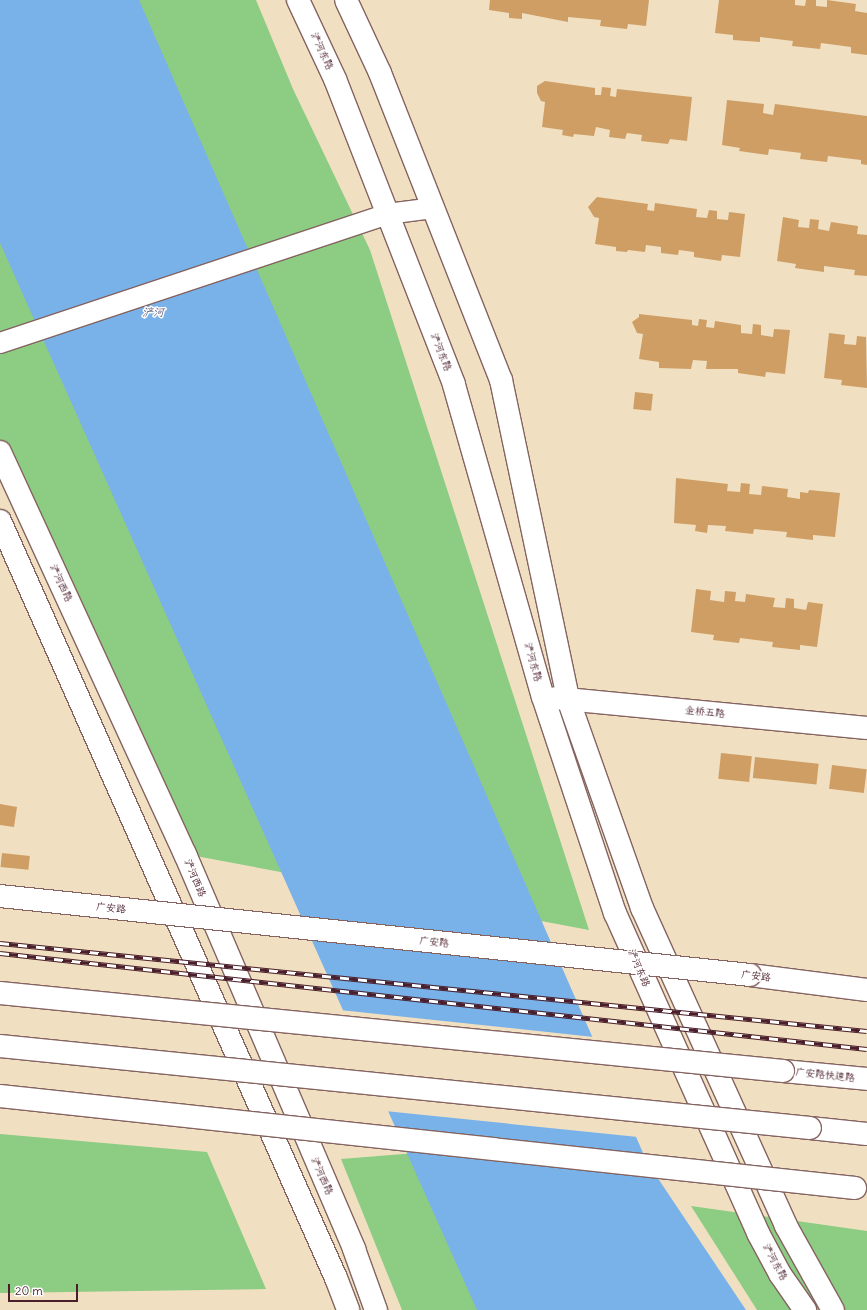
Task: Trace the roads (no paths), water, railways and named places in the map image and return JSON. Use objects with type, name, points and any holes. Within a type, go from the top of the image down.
[{"type":"main road","name":"浐河东路","points":[[298,0],[335,80],[454,385],[543,697],[615,913],[758,1233],[780,1274],[804,1310]]},
{"type":"main road","points":[[346,0],[380,73],[501,380],[568,699],[642,908],[786,1226],[833,1310]]},
{"type":"main road","name":"浐河西路","points":[[0,452],[185,854],[354,1249],[376,1310]]},
{"type":"main road","points":[[0,521],[336,1278],[348,1310]]},
{"type":"main road","name":"金桥五路","points":[[543,697],[867,728]]},
{"type":"main road","name":"广安路","points":[[0,896],[750,975],[867,990]]},
{"type":"main road","name":"广安路快速路","points":[[0,994],[867,1079]]},
{"type":"main road","points":[[0,1046],[867,1134]]},
{"type":"main road","points":[[0,1096],[861,1189]]},
{"type":"street","points":[[0,343],[387,214],[433,208]]},
{"type":"water","name":"浐河","points":[[0,0],[139,0],[647,1162],[746,1310],[477,1310],[0,243]]},
{"type":"railway","points":[[0,943],[867,1031]]},
{"type":"railway","points":[[0,953],[867,1049]]}]
